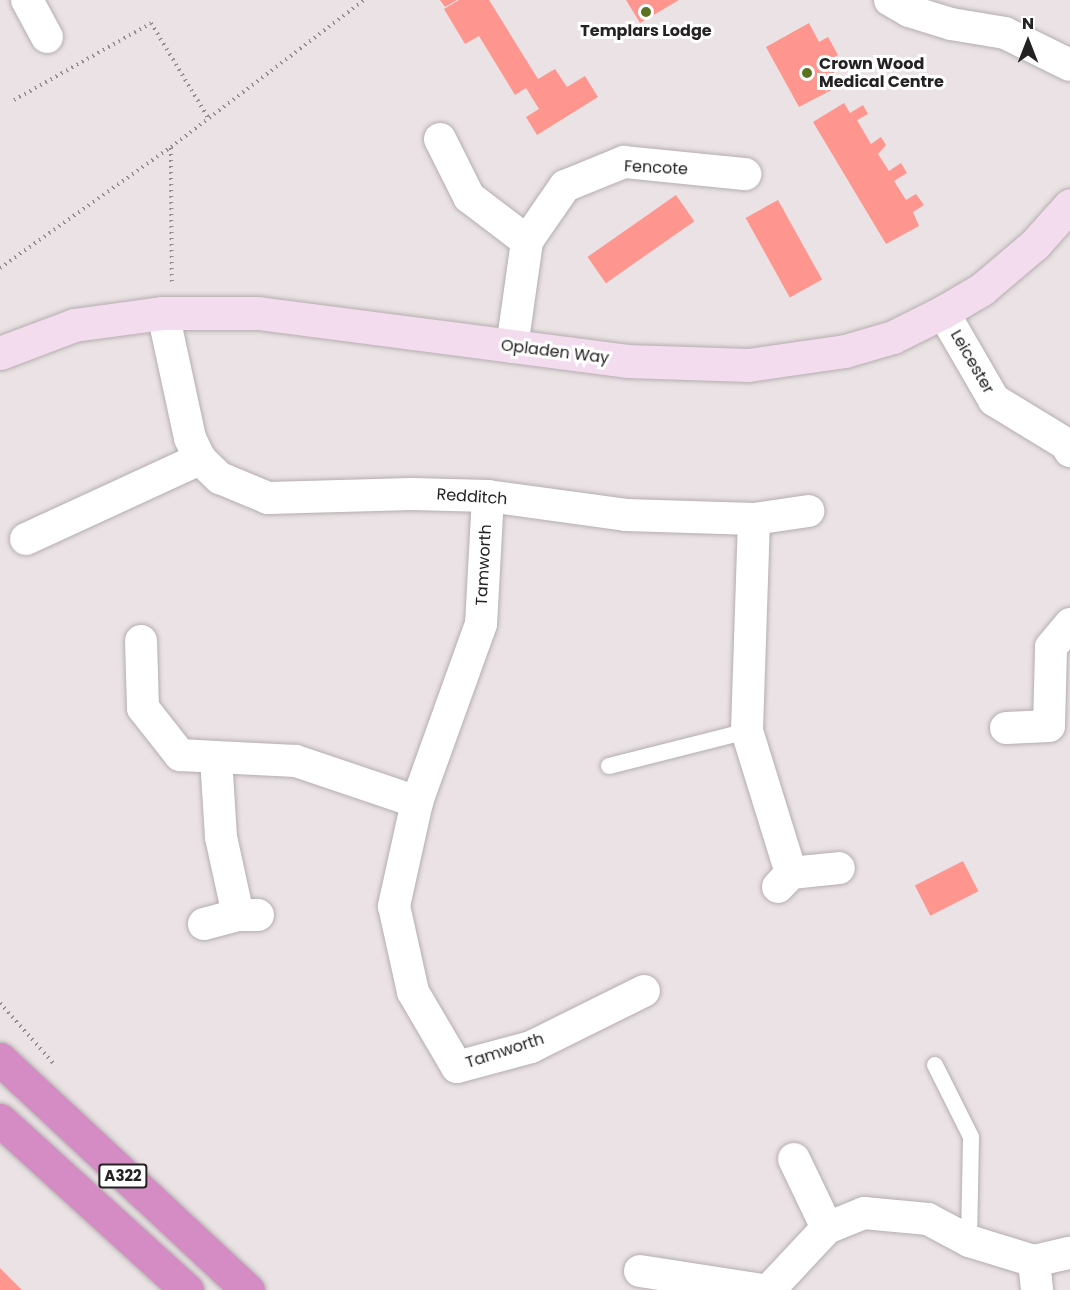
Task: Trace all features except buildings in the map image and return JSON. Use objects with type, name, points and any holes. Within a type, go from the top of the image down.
[{"type":"highway","name":"A322","points":[[0,1059],[248,1290]]},
{"type":"highway","name":"A322","points":[[0,1120],[173,1284]]},
{"type":"street","points":[[27,0],[47,37]]},
{"type":"street","points":[[890,0],[909,11],[951,24],[1005,33],[1070,65]]},
{"type":"street","points":[[440,139],[469,197],[527,241]]},
{"type":"street","name":"Fencote","points":[[512,347],[527,241],[565,186],[624,162],[745,174]]},
{"type":"street","name":"Opladen Way","points":[[0,353],[74,325],[168,302],[627,361],[748,365],[845,351],[893,337],[982,289],[1035,244],[1070,205]]},
{"type":"street","name":"Redditch","points":[[168,302],[190,438],[200,459],[220,478],[268,498],[412,494],[488,496],[626,515],[754,519],[807,511]]},
{"type":"street","name":"Leicester","points":[[943,312],[994,400],[1068,443]]},
{"type":"street","points":[[26,539],[200,459]]},
{"type":"street","name":"Tamworth","points":[[488,496],[481,624],[417,802],[394,906],[413,992],[457,1067],[531,1047],[644,991]]},
{"type":"street","points":[[754,519],[747,731],[785,880],[839,868]]},
{"type":"street","points":[[1006,728],[1049,726],[1051,647],[1070,624]]},
{"type":"street","points":[[141,641],[143,708],[180,755],[296,761],[417,802]]},
{"type":"street","points":[[204,924],[248,915],[222,837],[216,757]]},
{"type":"street","points":[[794,1159],[827,1228]]},
{"type":"street","points":[[769,1290],[827,1228],[864,1213],[928,1219],[1036,1276],[1070,1252]]},
{"type":"street","points":[[640,1272],[763,1290]]},
{"type":"lane","points":[[609,766],[747,731]]},
{"type":"lane","points":[[935,1065],[971,1137],[969,1241]]},
{"type":"path","points":[[0,268],[171,147],[364,0]]},
{"type":"path","points":[[14,100],[151,23],[209,119]]},
{"type":"path","points":[[168,302],[171,147]]},
{"type":"place","name":"Templars Lodge","points":[[646,12]]},
{"type":"place","name":"Crown Wood Medical Centre","points":[[807,73]]}]
